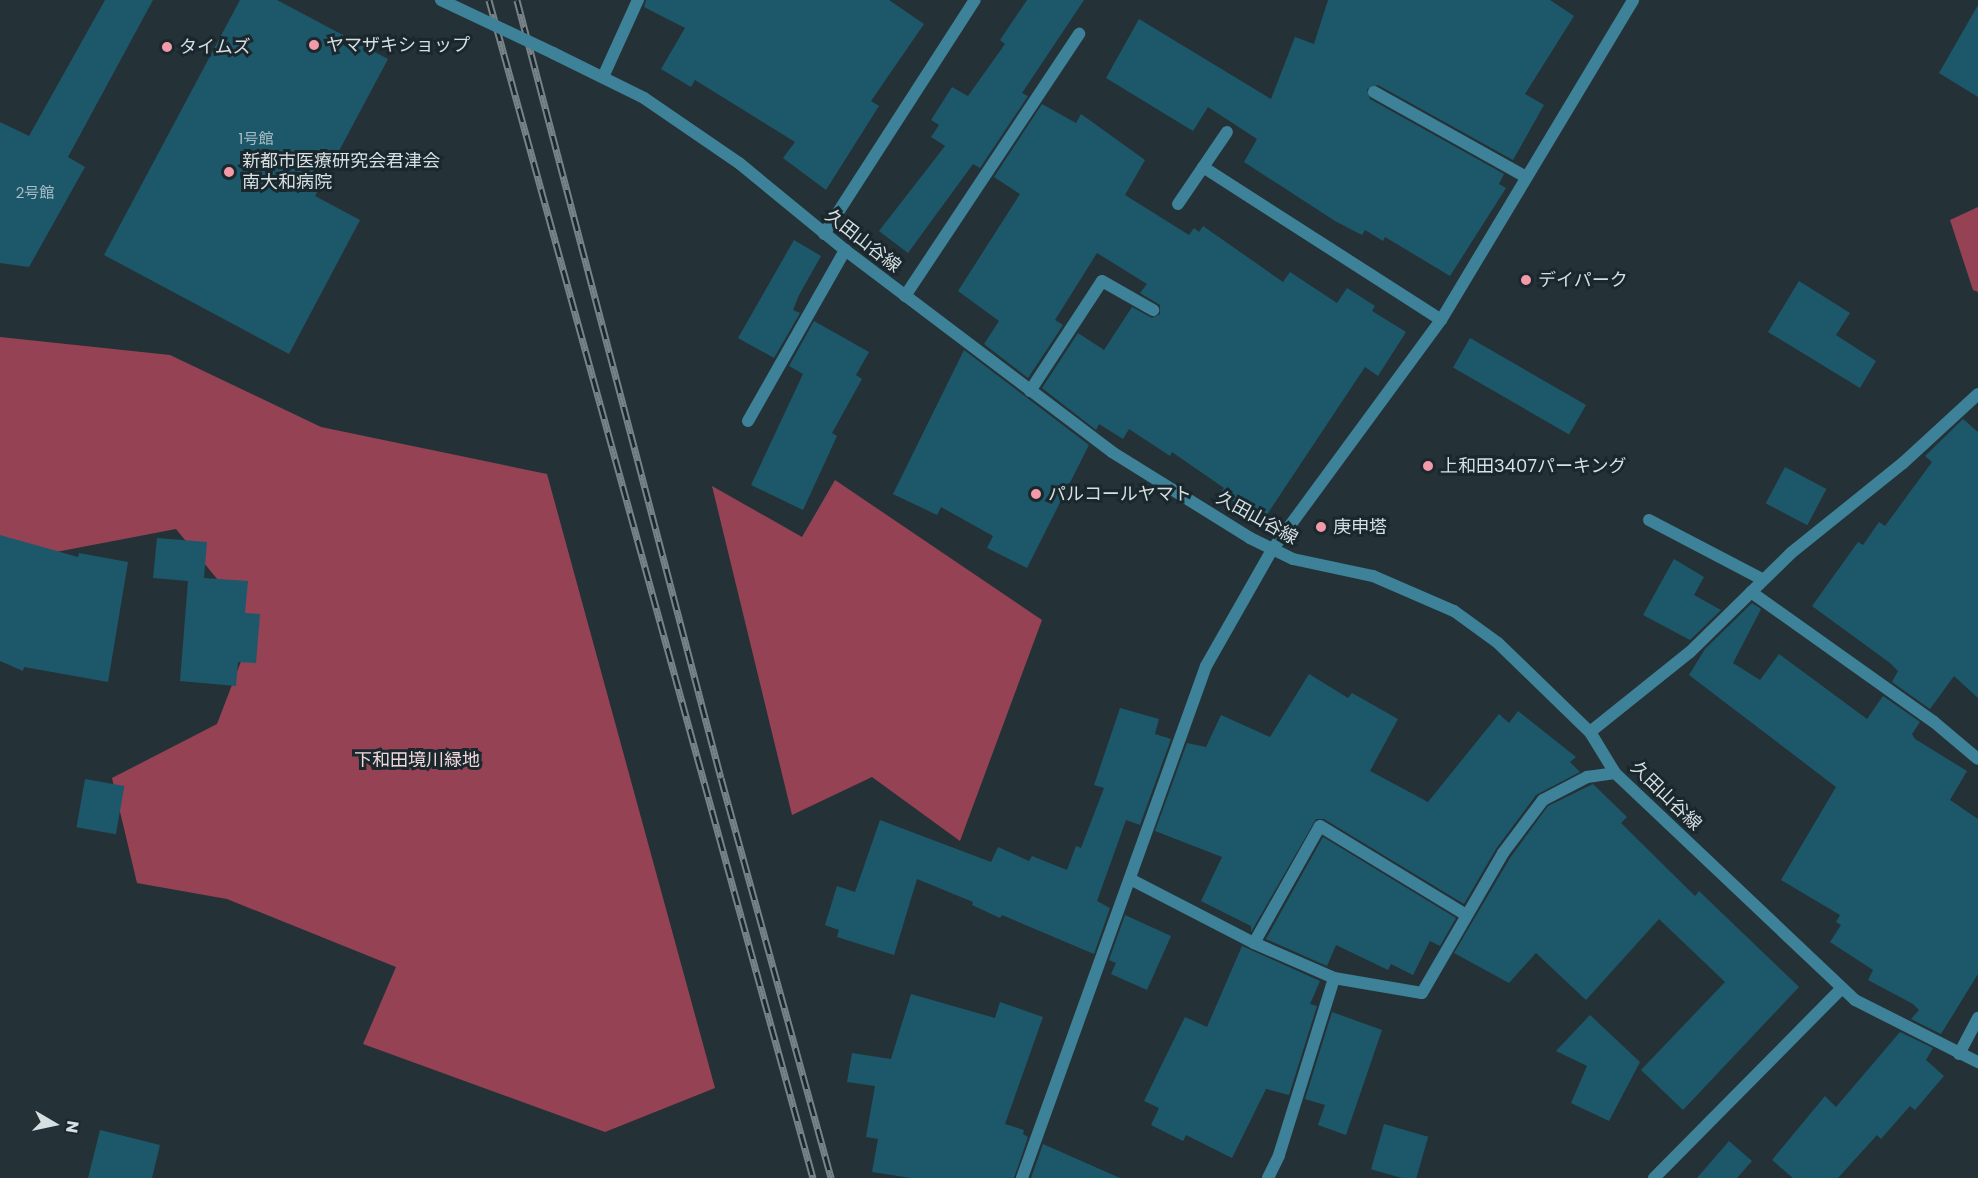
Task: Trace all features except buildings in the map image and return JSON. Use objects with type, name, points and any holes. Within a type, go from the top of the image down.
[{"type":"street","name":"久田山谷線","points":[[441,0],[644,98],[739,163],[824,234],[1112,452],[1272,550],[1293,559],[1373,576],[1454,611],[1498,643],[1590,732],[1615,773],[1855,1000],[1978,1062]]},
{"type":"street","points":[[603,77],[638,0]]},
{"type":"street","points":[[824,234],[975,0]]},
{"type":"street","points":[[1022,1178],[1206,666],[1272,550],[1441,320],[1633,0]]},
{"type":"street","points":[[905,296],[1079,34]]},
{"type":"street","points":[[1374,92],[1526,177]]},
{"type":"street","points":[[1178,204],[1227,132]]},
{"type":"street","points":[[1203,167],[1441,320]]},
{"type":"street","points":[[748,421],[845,250]]},
{"type":"street","points":[[1030,391],[1102,281],[1153,310]]},
{"type":"street","points":[[1590,732],[1690,652],[1762,579],[1903,463],[1978,393]]},
{"type":"street","points":[[1649,520],[1762,579]]},
{"type":"street","points":[[1751,592],[1934,722],[1978,759]]},
{"type":"street","points":[[1130,879],[1254,943],[1334,978],[1422,993],[1465,914],[1503,853],[1544,800],[1587,777],[1615,773]]},
{"type":"street","points":[[1254,943],[1320,826],[1465,914]]},
{"type":"street","points":[[1268,1178],[1279,1155],[1334,978]]},
{"type":"street","points":[[1654,1178],[1842,988]]},
{"type":"street","points":[[1959,1054],[1978,1018]]},
{"type":"green space","points":[[1978,207],[1978,292],[1973,290],[1950,220]]},
{"type":"green space","name":"下和田境川緑地","points":[[0,337],[170,355],[321,427],[547,474],[715,1088],[605,1132],[363,1044],[396,967],[227,899],[137,883],[112,778],[217,724],[255,625],[176,529],[14,560],[0,557]]},
{"type":"green space","points":[[835,480],[1042,620],[960,841],[872,777],[792,815],[712,486],[802,537]]},
{"type":"railway","points":[[489,0],[813,1178]]},
{"type":"railway","points":[[517,0],[721,778],[831,1178]]},
{"type":"place","name":"ヤマザキショップ","points":[[314,45]]},
{"type":"place","name":"タイムズ","points":[[167,47]]},
{"type":"place","name":"新都市医療研究会君津会 南大和病院","points":[[229,172]]},
{"type":"place","name":"デイパーク","points":[[1526,280]]},
{"type":"place","name":"上和田3407パーキング","points":[[1428,466]]},
{"type":"place","name":"パルコールヤマト","points":[[1036,494]]},
{"type":"place","name":"庚申塔","points":[[1321,527]]}]
